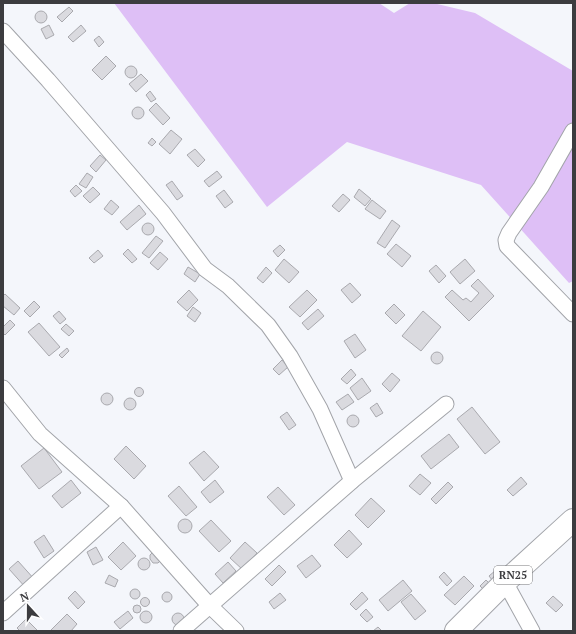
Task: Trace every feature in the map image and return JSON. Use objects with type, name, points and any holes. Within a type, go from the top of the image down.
[{"type":"main road","name":"RN25","points":[[456,631],[505,582],[573,520]]},
{"type":"street","points":[[3,31],[48,80],[163,213],[204,269],[228,286],[268,325],[290,356],[320,409],[352,481]]},
{"type":"street","points":[[573,131],[541,187],[509,233],[506,240],[507,246],[573,314]]},
{"type":"street","points":[[3,388],[40,434],[121,506],[209,605],[236,631]]},
{"type":"street","points":[[181,631],[352,481],[446,404]]},
{"type":"street","points":[[3,613],[121,506]]},
{"type":"street","points":[[505,582],[532,631]]},
{"type":"shaded area","points":[[114,3],[379,3],[394,13],[410,3],[433,3],[475,13],[573,71],[573,281],[569,283],[481,185],[347,142],[267,207]]},
{"type":"building","points":[[69,7],[73,11],[62,22],[57,17]]},
{"type":"building","points":[[39,11],[43,11],[47,17],[43,23],[39,23],[35,19],[35,15]]},
{"type":"building","points":[[49,25],[54,35],[46,39],[41,29]]},
{"type":"building","points":[[81,25],[86,31],[73,42],[68,37]]},
{"type":"building","points":[[99,36],[104,42],[99,47],[94,40]]},
{"type":"building","points":[[106,56],[116,66],[102,80],[92,70]]},
{"type":"building","points":[[129,66],[133,66],[137,72],[133,78],[129,78],[125,74],[125,70]]},
{"type":"building","points":[[141,74],[148,81],[136,92],[129,84]]},
{"type":"building","points":[[150,91],[156,99],[151,102],[146,95]]},
{"type":"building","points":[[156,103],[170,118],[163,125],[149,110]]},
{"type":"building","points":[[136,107],[140,107],[144,113],[140,119],[136,119],[132,115],[132,111]]},
{"type":"building","points":[[171,130],[182,139],[170,154],[159,144]]},
{"type":"building","points":[[152,138],[156,142],[152,146],[148,143]]},
{"type":"building","points":[[195,149],[205,160],[198,167],[187,155]]},
{"type":"building","points":[[100,155],[106,160],[96,172],[90,166]]},
{"type":"building","points":[[217,171],[222,177],[209,187],[204,181]]},
{"type":"building","points":[[87,173],[93,177],[86,188],[79,184]]},
{"type":"building","points":[[172,181],[183,196],[177,200],[166,185]]},
{"type":"building","points":[[76,185],[82,191],[75,197],[70,191]]},
{"type":"building","points":[[93,187],[100,194],[90,203],[83,196]]},
{"type":"building","points":[[359,189],[371,199],[365,206],[354,197]]},
{"type":"building","points":[[224,190],[233,202],[225,208],[216,196]]},
{"type":"building","points":[[343,194],[350,200],[339,212],[332,206]]},
{"type":"building","points":[[111,200],[119,207],[112,215],[104,209]]},
{"type":"building","points":[[372,200],[386,211],[380,219],[365,209]]},
{"type":"building","points":[[139,205],[146,214],[127,230],[120,222]]},
{"type":"building","points":[[392,220],[400,226],[385,248],[377,243]]},
{"type":"building","points":[[146,223],[150,223],[154,229],[150,235],[146,235],[142,231],[142,227]]},
{"type":"building","points":[[156,236],[163,241],[149,258],[142,253]]},
{"type":"building","points":[[396,244],[411,256],[402,267],[387,254]]},
{"type":"building","points":[[280,245],[285,250],[278,257],[273,251]]},
{"type":"building","points":[[128,249],[137,259],[132,263],[123,254]]},
{"type":"building","points":[[98,250],[103,256],[94,263],[89,258]]},
{"type":"building","points":[[160,252],[168,259],[158,270],[150,263]]},
{"type":"building","points":[[284,259],[299,272],[289,283],[275,270]]},
{"type":"building","points":[[465,259],[475,271],[460,284],[450,272]]},
{"type":"building","points":[[436,265],[446,276],[439,283],[429,271]]},
{"type":"building","points":[[188,267],[200,274],[195,282],[184,274]]},
{"type":"building","points":[[266,267],[272,273],[263,283],[257,278]]},
{"type":"building","points":[[478,279],[494,296],[469,321],[445,297],[452,290],[463,300],[466,298],[471,302],[479,293],[471,286]]},
{"type":"building","points":[[350,283],[361,295],[352,303],[341,290]]},
{"type":"building","points":[[189,290],[198,300],[187,311],[177,302]]},
{"type":"building","points":[[307,290],[317,300],[300,317],[289,307]]},
{"type":"building","points":[[5,294],[20,308],[14,315],[3,306],[3,296]]},
{"type":"building","points":[[34,301],[40,307],[30,317],[24,311]]},
{"type":"building","points":[[394,304],[405,315],[396,324],[385,313]]},
{"type":"building","points":[[193,307],[201,313],[195,322],[187,316]]},
{"type":"building","points":[[318,309],[324,316],[308,330],[302,323]]},
{"type":"building","points":[[59,311],[66,319],[60,324],[53,316]]},
{"type":"building","points":[[423,311],[441,327],[421,351],[402,336]]},
{"type":"building","points":[[10,320],[15,325],[5,335],[3,333],[3,327]]},
{"type":"building","points":[[39,323],[60,347],[49,356],[28,332]]},
{"type":"building","points":[[66,324],[74,331],[69,336],[61,329]]},
{"type":"building","points":[[355,334],[366,350],[355,358],[344,341]]},
{"type":"building","points":[[67,348],[69,351],[62,358],[59,355]]},
{"type":"building","points":[[435,352],[439,352],[443,358],[439,364],[435,364],[431,360],[431,356]]},
{"type":"building","points":[[282,360],[288,367],[279,375],[273,369]]},
{"type":"building","points":[[351,369],[356,375],[347,384],[341,379]]},
{"type":"building","points":[[392,373],[400,380],[390,392],[382,384]]},
{"type":"building","points":[[362,378],[371,391],[358,400],[350,388]]},
{"type":"building","points":[[139,387],[144,392],[139,397],[134,392]]},
{"type":"building","points":[[105,393],[109,393],[113,399],[109,405],[105,405],[101,401],[101,397]]},
{"type":"building","points":[[348,394],[354,402],[342,410],[336,402]]},
{"type":"building","points":[[128,398],[132,398],[136,404],[132,410],[128,410],[124,406],[124,402]]},
{"type":"building","points":[[377,403],[383,413],[376,417],[370,408]]},
{"type":"building","points":[[472,407],[500,442],[485,454],[457,419]]},
{"type":"building","points":[[287,412],[296,425],[289,430],[280,417]]},
{"type":"building","points":[[351,415],[355,415],[359,421],[355,427],[351,427],[347,423],[347,419]]},
{"type":"building","points":[[449,434],[459,447],[431,469],[421,456]]},
{"type":"building","points":[[126,446],[146,466],[134,479],[114,459]]},
{"type":"building","points":[[44,448],[62,472],[39,489],[21,466]]},
{"type":"building","points":[[204,451],[219,467],[204,481],[189,463]]},
{"type":"building","points":[[420,474],[431,483],[420,495],[409,486]]},
{"type":"building","points":[[521,477],[527,484],[513,496],[507,490]]},
{"type":"building","points":[[71,480],[81,493],[62,508],[52,496]]},
{"type":"building","points":[[215,480],[224,492],[210,503],[201,492]]},
{"type":"building","points":[[448,482],[453,487],[436,504],[431,499]]},
{"type":"building","points":[[179,486],[197,507],[186,516],[168,496]]},
{"type":"building","points":[[278,487],[295,505],[284,515],[267,497]]},
{"type":"building","points":[[371,498],[385,511],[368,528],[355,515]]},
{"type":"building","points":[[182,519],[188,519],[192,523],[192,529],[188,533],[182,533],[178,529],[178,523]]},
{"type":"building","points":[[211,520],[231,541],[219,552],[199,531]]},
{"type":"building","points":[[349,530],[362,544],[347,558],[334,545]]},
{"type":"building","points":[[44,535],[54,551],[44,558],[34,542]]},
{"type":"building","points":[[123,542],[136,556],[121,570],[108,557]]},
{"type":"building","points":[[245,542],[257,553],[243,570],[230,558]]},
{"type":"building","points":[[96,547],[103,560],[93,565],[87,552]]},
{"type":"building","points":[[153,552],[161,560],[158,563],[153,563],[150,559],[150,555]]},
{"type":"building","points":[[312,555],[321,566],[306,578],[297,566]]},
{"type":"building","points":[[142,558],[146,558],[150,564],[146,570],[142,570],[138,566],[138,562]]},
{"type":"building","points":[[18,561],[35,580],[26,588],[9,569]]},
{"type":"building","points":[[228,562],[236,571],[223,583],[215,574]]},
{"type":"building","points":[[279,565],[286,572],[272,586],[265,579]]},
{"type":"building","points":[[496,570],[503,578],[496,585],[489,576]]},
{"type":"building","points":[[444,572],[452,581],[447,586],[439,577]]},
{"type":"building","points":[[109,575],[118,580],[115,587],[105,583]]},
{"type":"building","points":[[464,576],[474,586],[455,605],[444,595]]},
{"type":"building","points":[[403,580],[412,591],[388,611],[379,600]]},
{"type":"building","points":[[486,580],[493,587],[487,593],[480,586]]},
{"type":"building","points":[[135,589],[140,594],[135,599],[130,594]]},
{"type":"building","points":[[75,591],[85,602],[78,609],[68,598]]},
{"type":"building","points":[[165,592],[169,592],[172,597],[169,602],[165,602],[162,599],[162,595]]},
{"type":"building","points":[[362,592],[368,599],[356,610],[350,604]]},
{"type":"building","points":[[280,593],[286,600],[274,609],[269,602]]},
{"type":"building","points":[[411,594],[426,611],[415,620],[401,602]]},
{"type":"building","points":[[553,596],[563,605],[556,612],[546,603]]},
{"type":"building","points":[[143,598],[147,598],[149,602],[147,606],[143,606],[141,604],[141,600]]},
{"type":"building","points":[[135,605],[139,605],[141,609],[139,613],[135,613],[133,611],[133,607]]},
{"type":"building","points":[[366,609],[373,617],[367,622],[360,615]]},
{"type":"building","points":[[128,611],[133,618],[120,629],[114,622]]},
{"type":"building","points":[[144,611],[148,611],[152,617],[148,623],[144,623],[140,619],[140,615]]},
{"type":"building","points":[[178,613],[182,615],[184,619],[182,623],[178,625],[174,623],[172,619],[174,615]]},
{"type":"building","points":[[67,614],[77,624],[71,631],[50,631]]},
{"type":"building","points":[[26,619],[38,631],[20,631],[17,628]]},
{"type":"building","points":[[378,627],[382,631],[373,631]]}]
